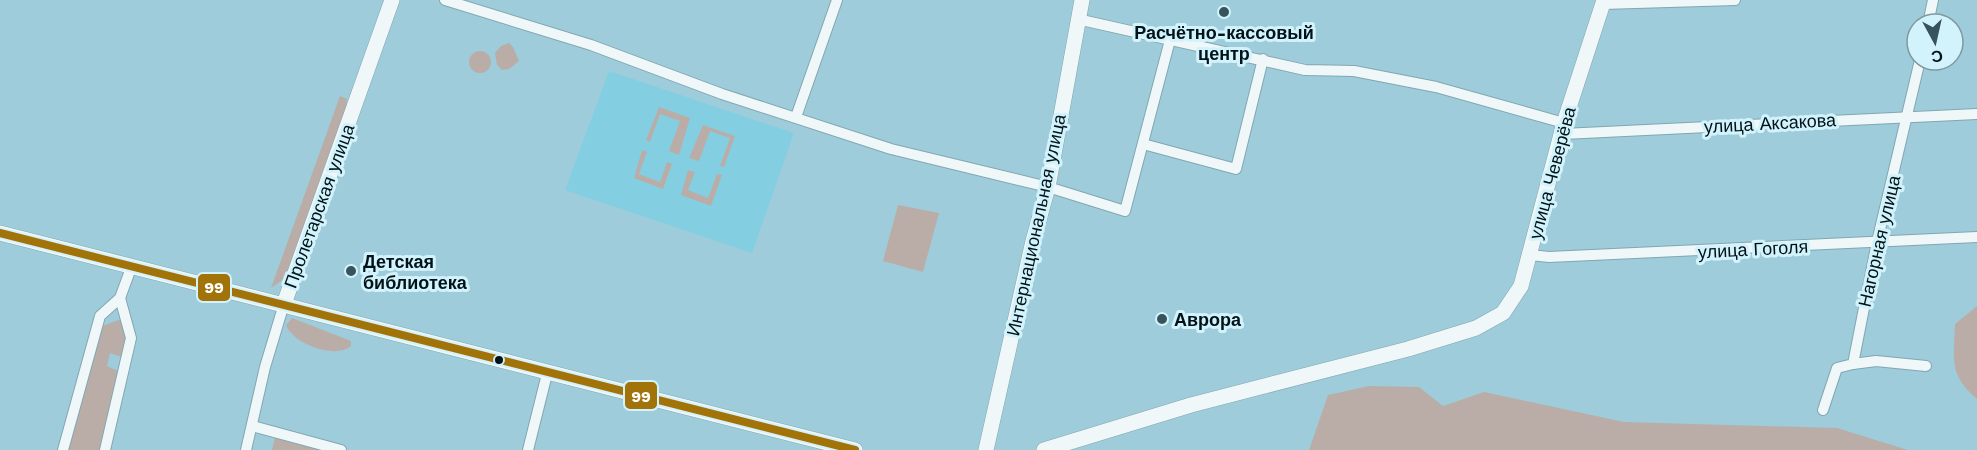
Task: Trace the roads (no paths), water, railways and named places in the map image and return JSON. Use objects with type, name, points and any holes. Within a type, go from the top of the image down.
[{"type":"main road","name":"Пролетарская улица","points":[[284,304],[392,0]]},
{"type":"main road","name":"Интернациональная улица","points":[[986,450],[1033,242],[1048,187],[1082,0]]},
{"type":"main road","name":"улица Чеверёва","points":[[1044,450],[1191,405],[1408,350],[1476,328],[1503,313],[1521,286],[1564,128],[1603,2]]},
{"type":"main road","points":[[0,235],[284,304],[548,374],[855,450]]},
{"type":"street","points":[[445,0],[591,45],[722,94],[891,149],[1048,187],[1125,211],[1170,40]]},
{"type":"street","points":[[796,117],[837,0]]},
{"type":"street","points":[[1603,2],[1734,0]]},
{"type":"street","name":"улица Аксакова","points":[[1077,19],[1305,70],[1354,71],[1392,78],[1564,128],[1907,119],[1977,114]]},
{"type":"street","points":[[1143,144],[1236,169],[1263,59]]},
{"type":"street","name":"Нагорная улица","points":[[1853,364],[1877,242],[1917,72]]},
{"type":"street","name":"улица Гоголя","points":[[1530,255],[1549,257],[1607,255],[1977,237]]},
{"type":"street","points":[[63,450],[100,316],[120,298],[130,268]]},
{"type":"street","points":[[105,450],[130,338],[120,298]]},
{"type":"street","name":"Пролетарская улица","points":[[246,450],[284,304]]},
{"type":"street","points":[[1823,410],[1837,368],[1876,362],[1926,366]]},
{"type":"street","points":[[528,450],[548,374]]},
{"type":"street","points":[[252,426],[341,450]]},
{"type":"place","name":"Расчётно-кассовый центр","points":[[1224,12]]},
{"type":"place","name":"Детская библиотека","points":[[351,271]]},
{"type":"place","name":"Аврора","points":[[1162,319]]}]
